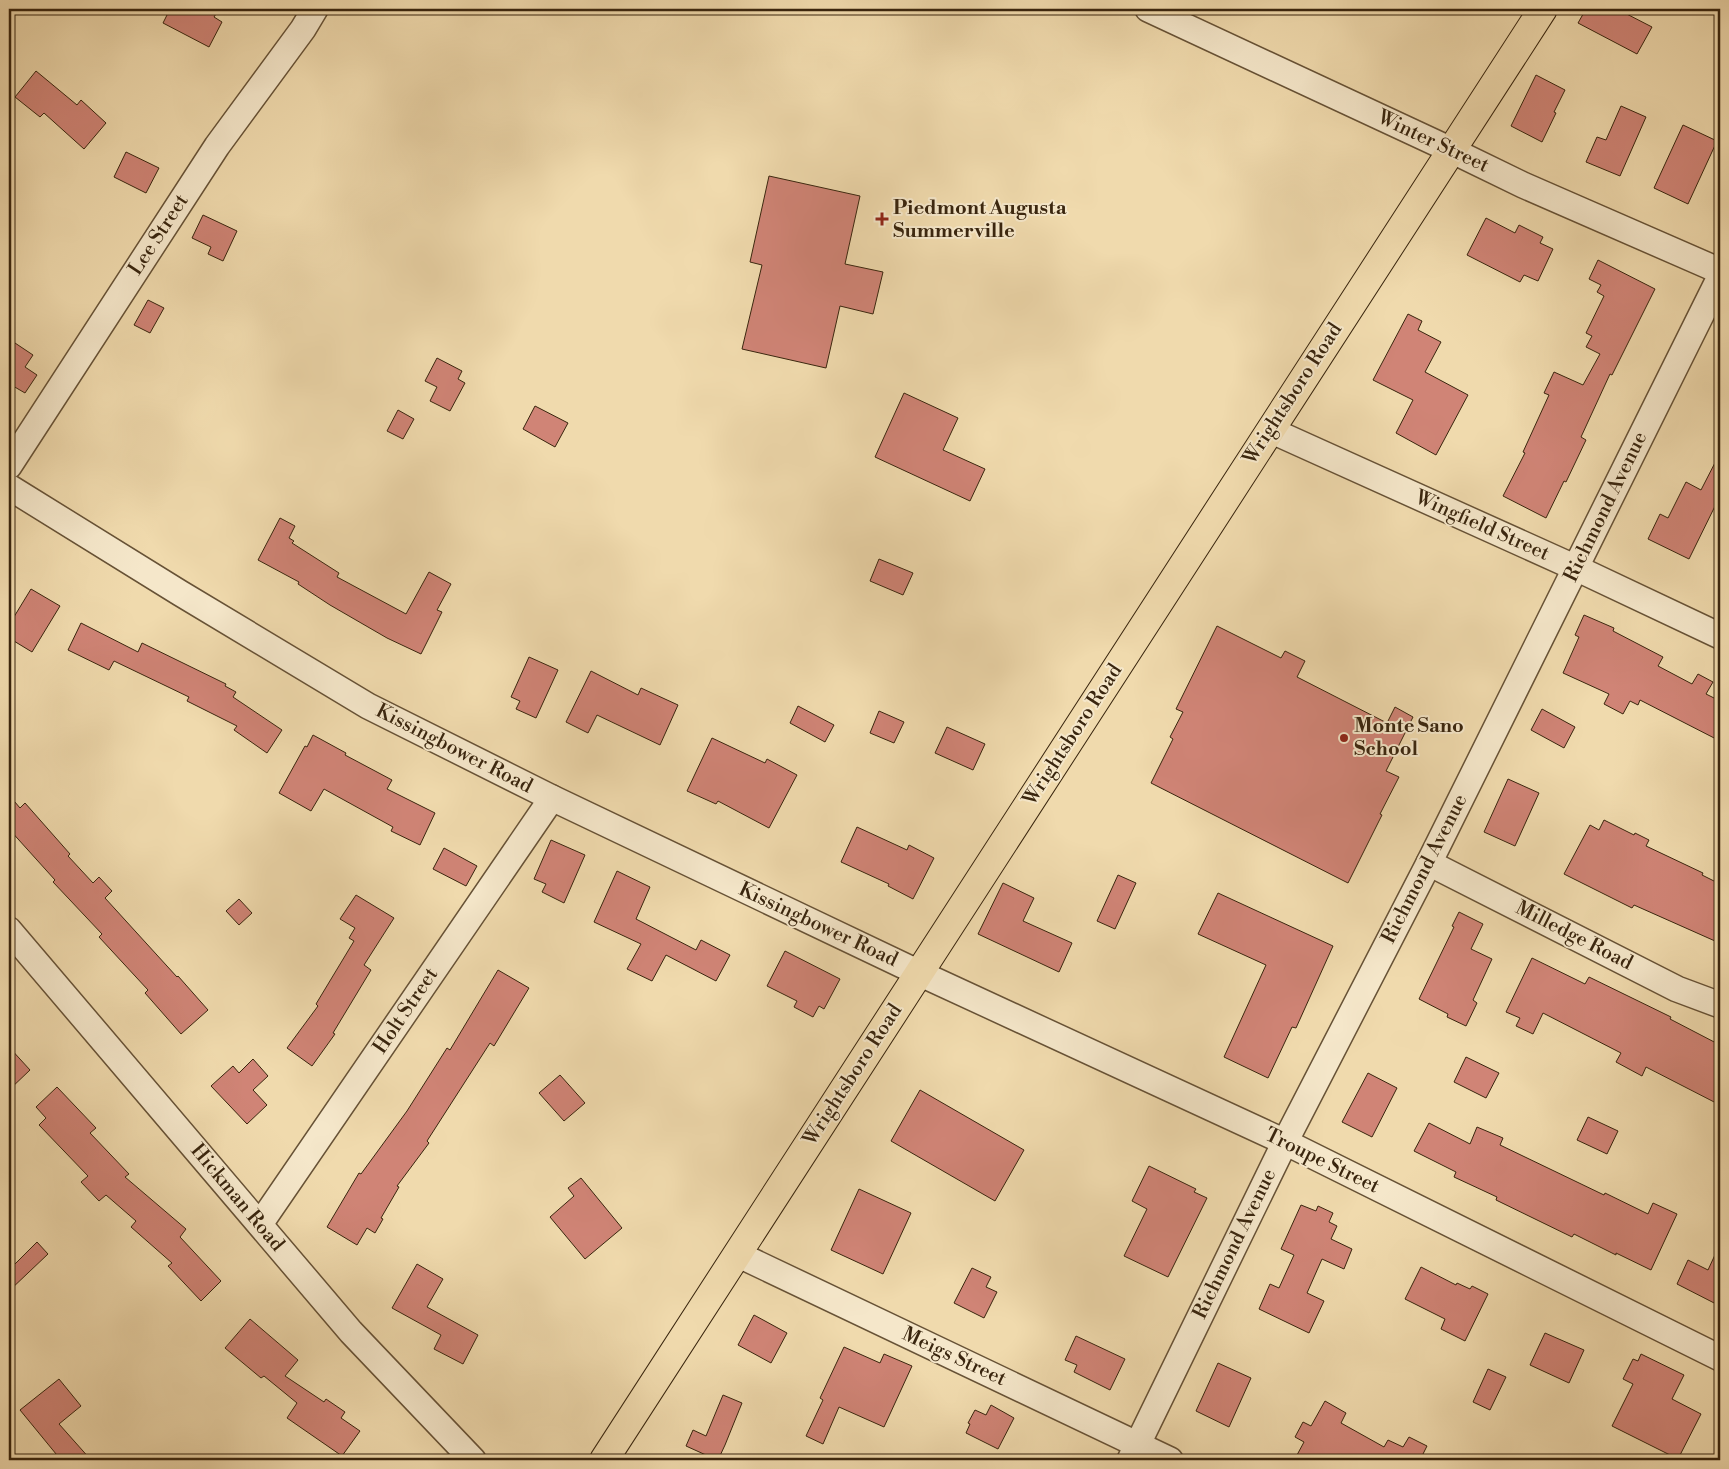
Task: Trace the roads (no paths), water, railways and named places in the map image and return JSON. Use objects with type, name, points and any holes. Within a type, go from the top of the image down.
[{"type":"main road","name":"Wrightsboro Road","points":[[604,1460],[1542,9]]},
{"type":"street","name":"Lee Street","points":[[9,466],[217,146],[303,29],[315,9]]},
{"type":"street","name":"Winter Street","points":[[1148,9],[1523,185],[1720,270]]},
{"type":"street","name":"Richmond Avenue","points":[[1134,1452],[1285,1142],[1429,863],[1720,277]]},
{"type":"street","name":"Wingfield Street","points":[[1270,430],[1576,568],[1720,636]]},
{"type":"street","name":"Kissingbower Road","points":[[9,487],[368,706],[552,798],[919,973]]},
{"type":"street","name":"Holt Street","points":[[260,1224],[552,798]]},
{"type":"street","name":"Milledge Road","points":[[1429,863],[1677,989],[1720,1005]]},
{"type":"street","name":"Hickman Road","points":[[9,930],[351,1332],[473,1460]]},
{"type":"street","name":"Troupe Street","points":[[919,973],[1285,1142],[1720,1358]]},
{"type":"street","name":"Meigs Street","points":[[737,1254],[1134,1452],[1170,1460]]},
{"type":"place","name":"Piedmont Augusta Summerville","points":[[882,219]]},
{"type":"place","name":"Monte Sano School","points":[[1344,738]]}]
